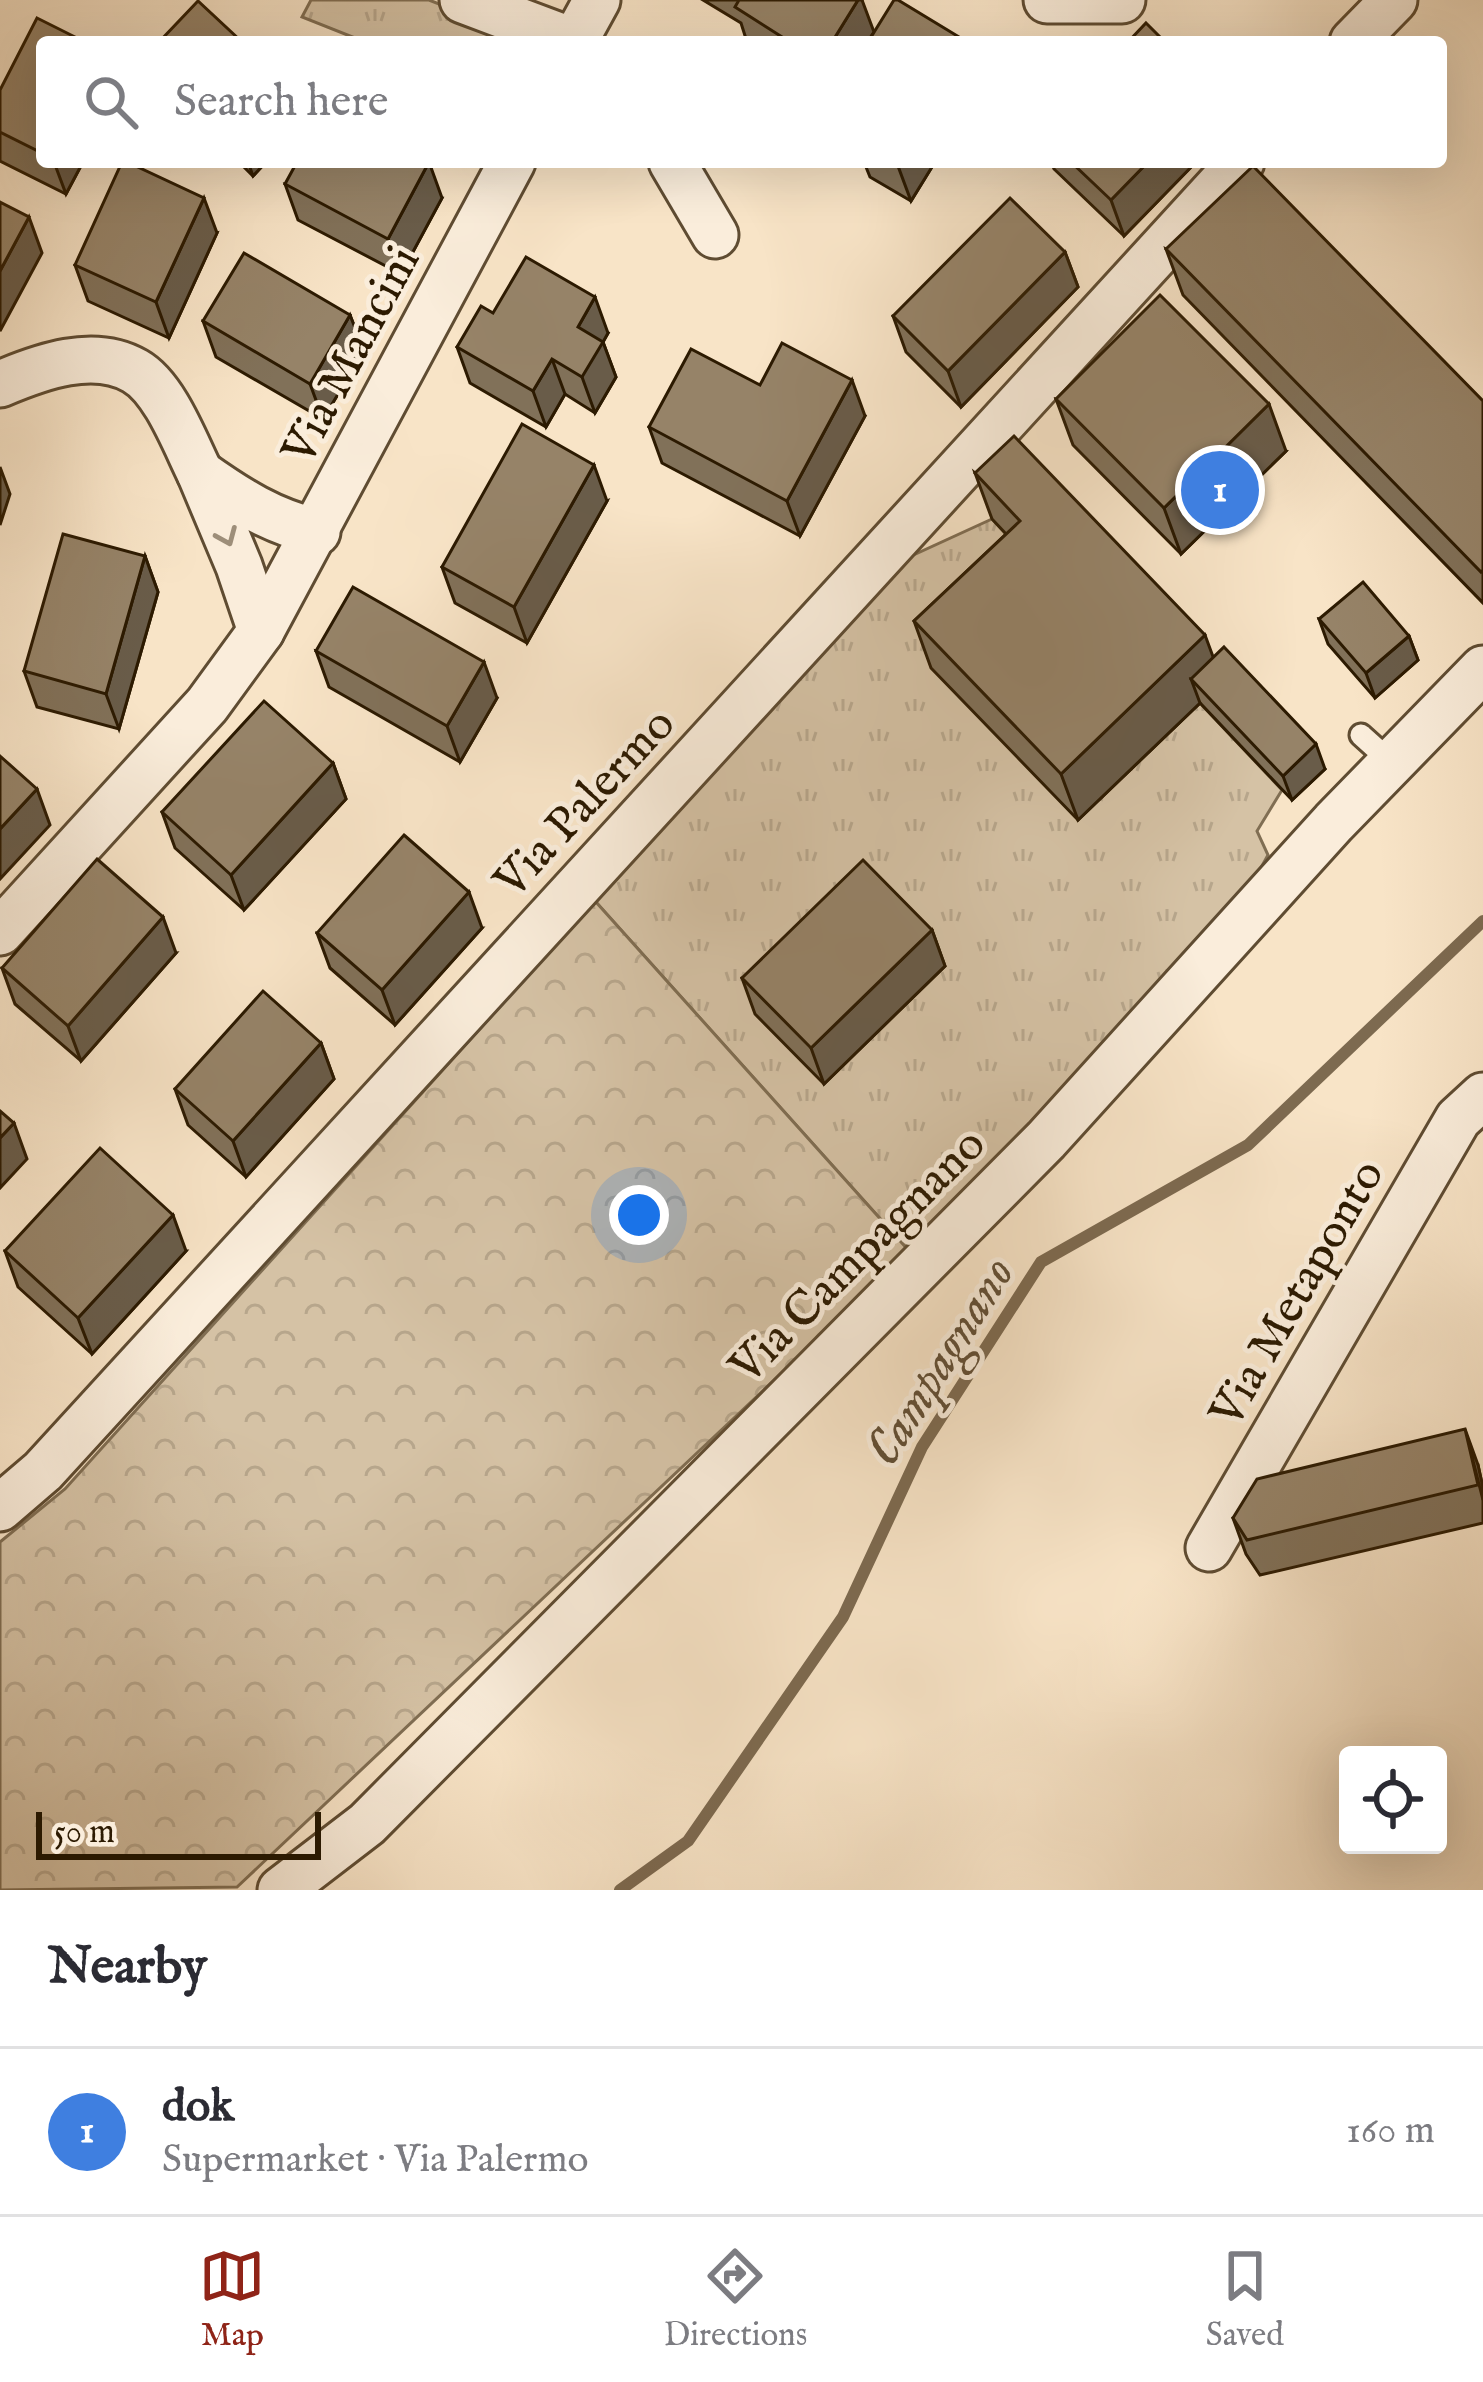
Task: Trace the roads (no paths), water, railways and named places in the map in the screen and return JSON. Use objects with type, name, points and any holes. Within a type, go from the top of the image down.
[{"type":"street","points":[[463,0],[558,36]]},
{"type":"street","points":[[577,36],[597,0]]},
{"type":"street","points":[[1047,0],[1122,0]]},
{"type":"street","points":[[1359,36],[1394,0]]},
{"type":"street","name":"Via Mancini","points":[[261,631],[509,168]]},
{"type":"street","points":[[676,168],[715,236]]},
{"type":"street","name":"Via Palermo","points":[[0,1508],[43,1472],[1236,168]]},
{"type":"street","name":"Via Mancini","points":[[0,384],[46,365],[91,360],[136,371],[166,404],[200,473],[261,631]]},
{"type":"street","name":"Via Mancini","points":[[200,473],[253,510],[316,532]]},
{"type":"street","points":[[0,932],[207,705],[261,631]]},
{"type":"street","name":"Via Campagnano","points":[[281,1890],[368,1824],[1013,1173],[1376,748],[1483,669]]},
{"type":"street","name":"Via Metaponto","points":[[1209,1549],[1458,1119],[1483,1096]]},
{"type":"waterway","name":"Campagnano","points":[[620,1890],[688,1841],[843,1617],[922,1447],[1041,1262],[1248,1145],[1483,921]]},
{"type":"place","name":"dok","points":[[1220,490]]}]
